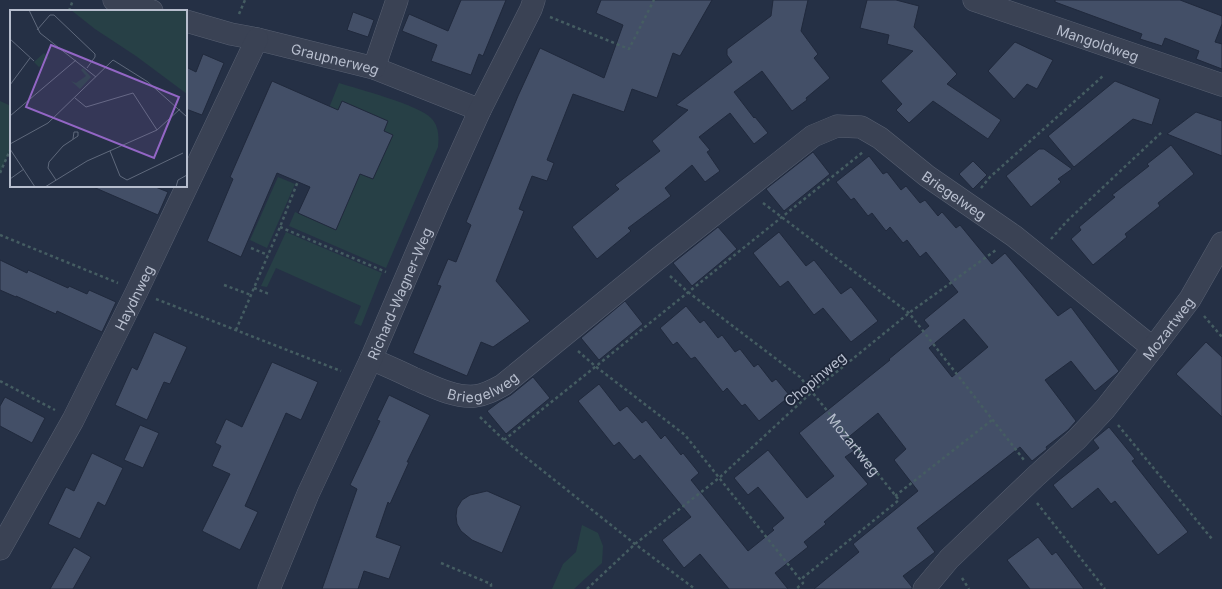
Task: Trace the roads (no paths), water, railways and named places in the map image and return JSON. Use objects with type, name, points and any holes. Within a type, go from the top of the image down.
[{"type":"street","points":[[114,0],[149,10]]},
{"type":"street","points":[[374,68],[397,0]]},
{"type":"street","name":"Mangoldweg","points":[[974,0],[1222,85]]},
{"type":"street","name":"Richard-Wagner-Weg","points":[[269,589],[308,494],[371,359],[480,110],[532,4]]},
{"type":"street","name":"Graupnerweg","points":[[187,21],[230,34],[374,68],[480,110]]},
{"type":"street","name":"Haydnweg","points":[[187,185],[256,39]]},
{"type":"street","name":"Briegelweg","points":[[371,359],[443,391],[460,395],[473,396],[483,394],[503,385],[561,336],[813,136],[836,126],[860,127],[880,138],[927,176],[1014,236],[1153,348]]},
{"type":"street","name":"Haydnweg","points":[[0,549],[73,420],[137,291],[186,187]]},
{"type":"street","name":"Mozartweg","points":[[924,589],[949,559],[1077,439],[1105,409],[1190,299],[1222,243]]}]
